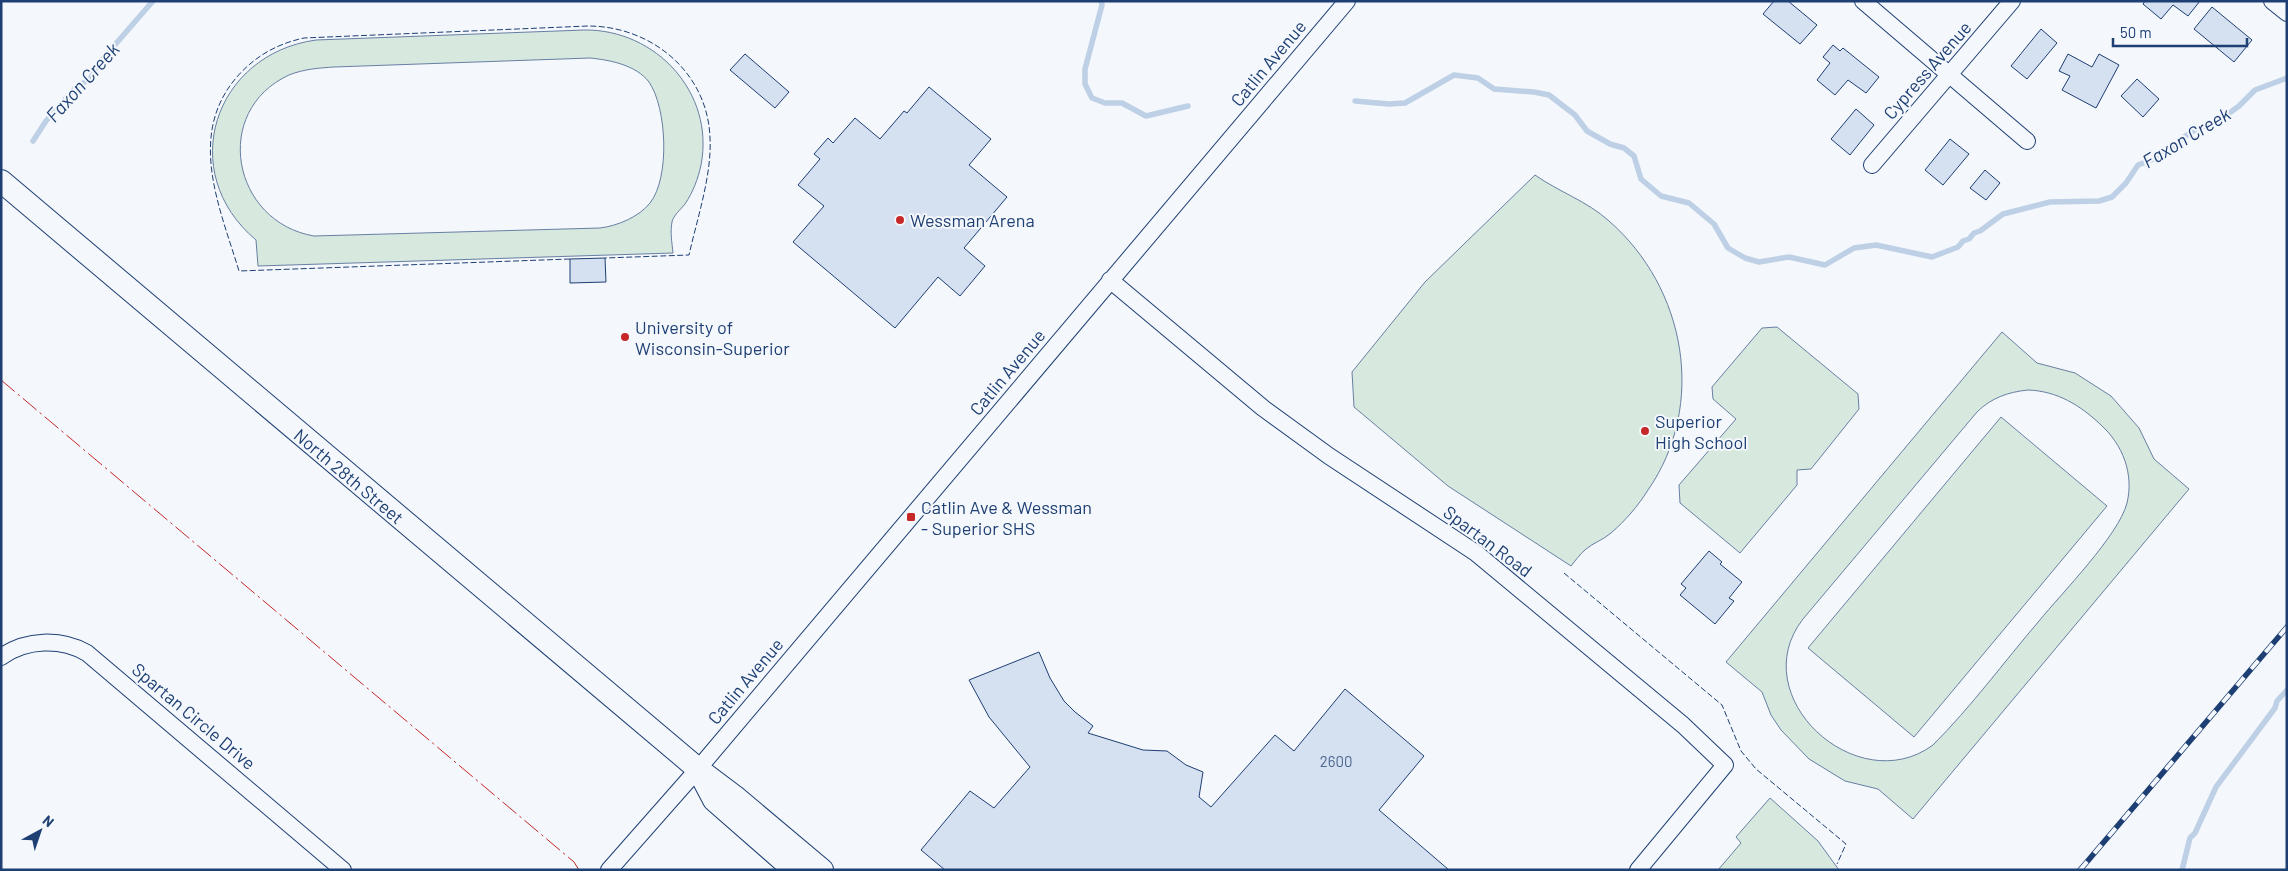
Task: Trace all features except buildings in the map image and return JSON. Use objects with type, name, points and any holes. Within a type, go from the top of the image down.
[{"type":"main road","name":"North 28th Street","points":[[1,181],[698,769],[734,796],[822,870]]},
{"type":"main road","name":"North 28th Street","points":[[698,769],[714,800],[794,870]]},
{"type":"street","name":"Catlin Avenue","points":[[698,769],[1347,1]]},
{"type":"street","points":[[1863,1],[2027,141]]},
{"type":"street","name":"Cypress Avenue","points":[[1872,164],[2012,1]]},
{"type":"street","points":[[2272,1],[2287,14]]},
{"type":"street","name":"Spartan Road","points":[[1110,280],[1263,408],[1336,461],[1476,553],[1683,724],[1725,765],[1638,870]]},
{"type":"street","name":"Spartan Circle Drive","points":[[1,657],[18,648],[45,643],[65,644],[87,653],[343,870]]},
{"type":"street","points":[[609,870],[698,769]]},
{"type":"shaded area","points":[[584,30],[610,33],[635,41],[656,53],[675,70],[689,90],[699,113],[703,138],[701,165],[697,180],[688,199],[675,215],[672,222],[673,253],[258,266],[256,240],[231,212],[217,182],[212,151],[217,120],[231,92],[252,68],[281,50],[316,40]],"holes":[[[590,58],[622,64],[637,71],[649,82],[660,108],[664,143],[661,177],[656,192],[650,203],[640,213],[620,223],[600,228],[314,236],[286,227],[265,210],[249,188],[242,164],[241,138],[248,113],[264,92],[289,75],[317,68],[334,67]]]},
{"type":"shaded area","points":[[1535,175],[1600,214],[1635,248],[1656,279],[1671,313],[1679,349],[1682,385],[1678,422],[1666,457],[1648,490],[1631,513],[1605,538],[1586,549],[1571,566],[1448,486],[1354,407],[1352,372],[1425,282]]},
{"type":"shaded area","points":[[1777,327],[1858,394],[1859,409],[1811,469],[1797,470],[1797,485],[1740,553],[1680,503],[1679,485],[1736,419],[1713,399],[1712,387],[1762,328]]},
{"type":"shaded area","points":[[2002,332],[2037,363],[2075,373],[2111,396],[2139,428],[2154,459],[2189,489],[1913,819],[1878,789],[1845,781],[1809,759],[1781,730],[1771,715],[1762,692],[1726,662]],"holes":[[[2028,390],[2058,396],[2085,411],[2109,433],[2121,451],[2128,471],[2129,481],[2127,503],[2122,516],[2088,564],[1974,700],[1933,745],[1903,759],[1872,760],[1843,750],[1817,732],[1798,707],[1787,679],[1788,649],[1803,619],[1977,412],[1994,399],[2007,394]]]},
{"type":"shaded area","points":[[2001,417],[2107,506],[1914,737],[1808,648]]},
{"type":"shaded area","points":[[1770,798],[1818,841],[1839,870],[1718,870],[1741,843],[1736,837]]},
{"type":"waterway","name":"Faxon Creek","points":[[33,141],[46,121],[75,88],[90,79],[100,62],[153,1]]},
{"type":"waterway","name":"Faxon Creek","points":[[1101,1],[1102,5],[1085,69],[1085,84],[1092,98],[1105,103],[1122,103],[1146,116],[1188,106]]},
{"type":"waterway","name":"Faxon Creek","points":[[1355,101],[1389,104],[1405,103],[1454,75],[1478,78],[1494,89],[1549,95],[1575,115],[1587,131],[1610,144],[1624,148],[1634,156],[1641,179],[1661,196],[1689,203],[1714,224],[1728,248],[1745,258],[1759,262],[1789,257],[1825,265],[1854,248],[1876,245],[1932,257],[1958,247],[1963,241],[1969,239],[1974,233],[1980,231],[2003,214],[2050,202],[2099,201],[2112,197],[2126,183],[2138,165],[2164,155],[2184,137],[2198,128],[2217,122],[2239,106],[2255,90],[2287,78]]},
{"type":"waterway","name":"Faxon Creek","points":[[2182,870],[2190,838],[2195,833],[2216,787],[2275,708],[2277,701],[2287,690]]},
{"type":"railway","points":[[2080,870],[2287,627]]},
{"type":"fence","points":[[570,259],[239,271],[217,198],[212,173],[210,148],[213,124],[221,100],[243,70],[266,52],[304,38],[588,26],[612,28],[634,34],[654,44],[672,58],[687,74],[699,93],[707,115],[710,138],[709,167],[689,255],[605,258]]},
{"type":"fence","points":[[1564,573],[1722,705],[1741,751],[1756,769],[1846,844],[1837,864]]},
{"type":"power","points":[[1,380],[574,862],[579,870]]},
{"type":"place","name":"Wessman Arena","points":[[900,220]]},
{"type":"place","name":"University of Wisconsin-Superior","points":[[625,337]]},
{"type":"place","name":"Superior High School","points":[[1645,431]]},
{"type":"place","name":"Catlin Ave & Wessman - Superior SHS","points":[[911,517]]}]
